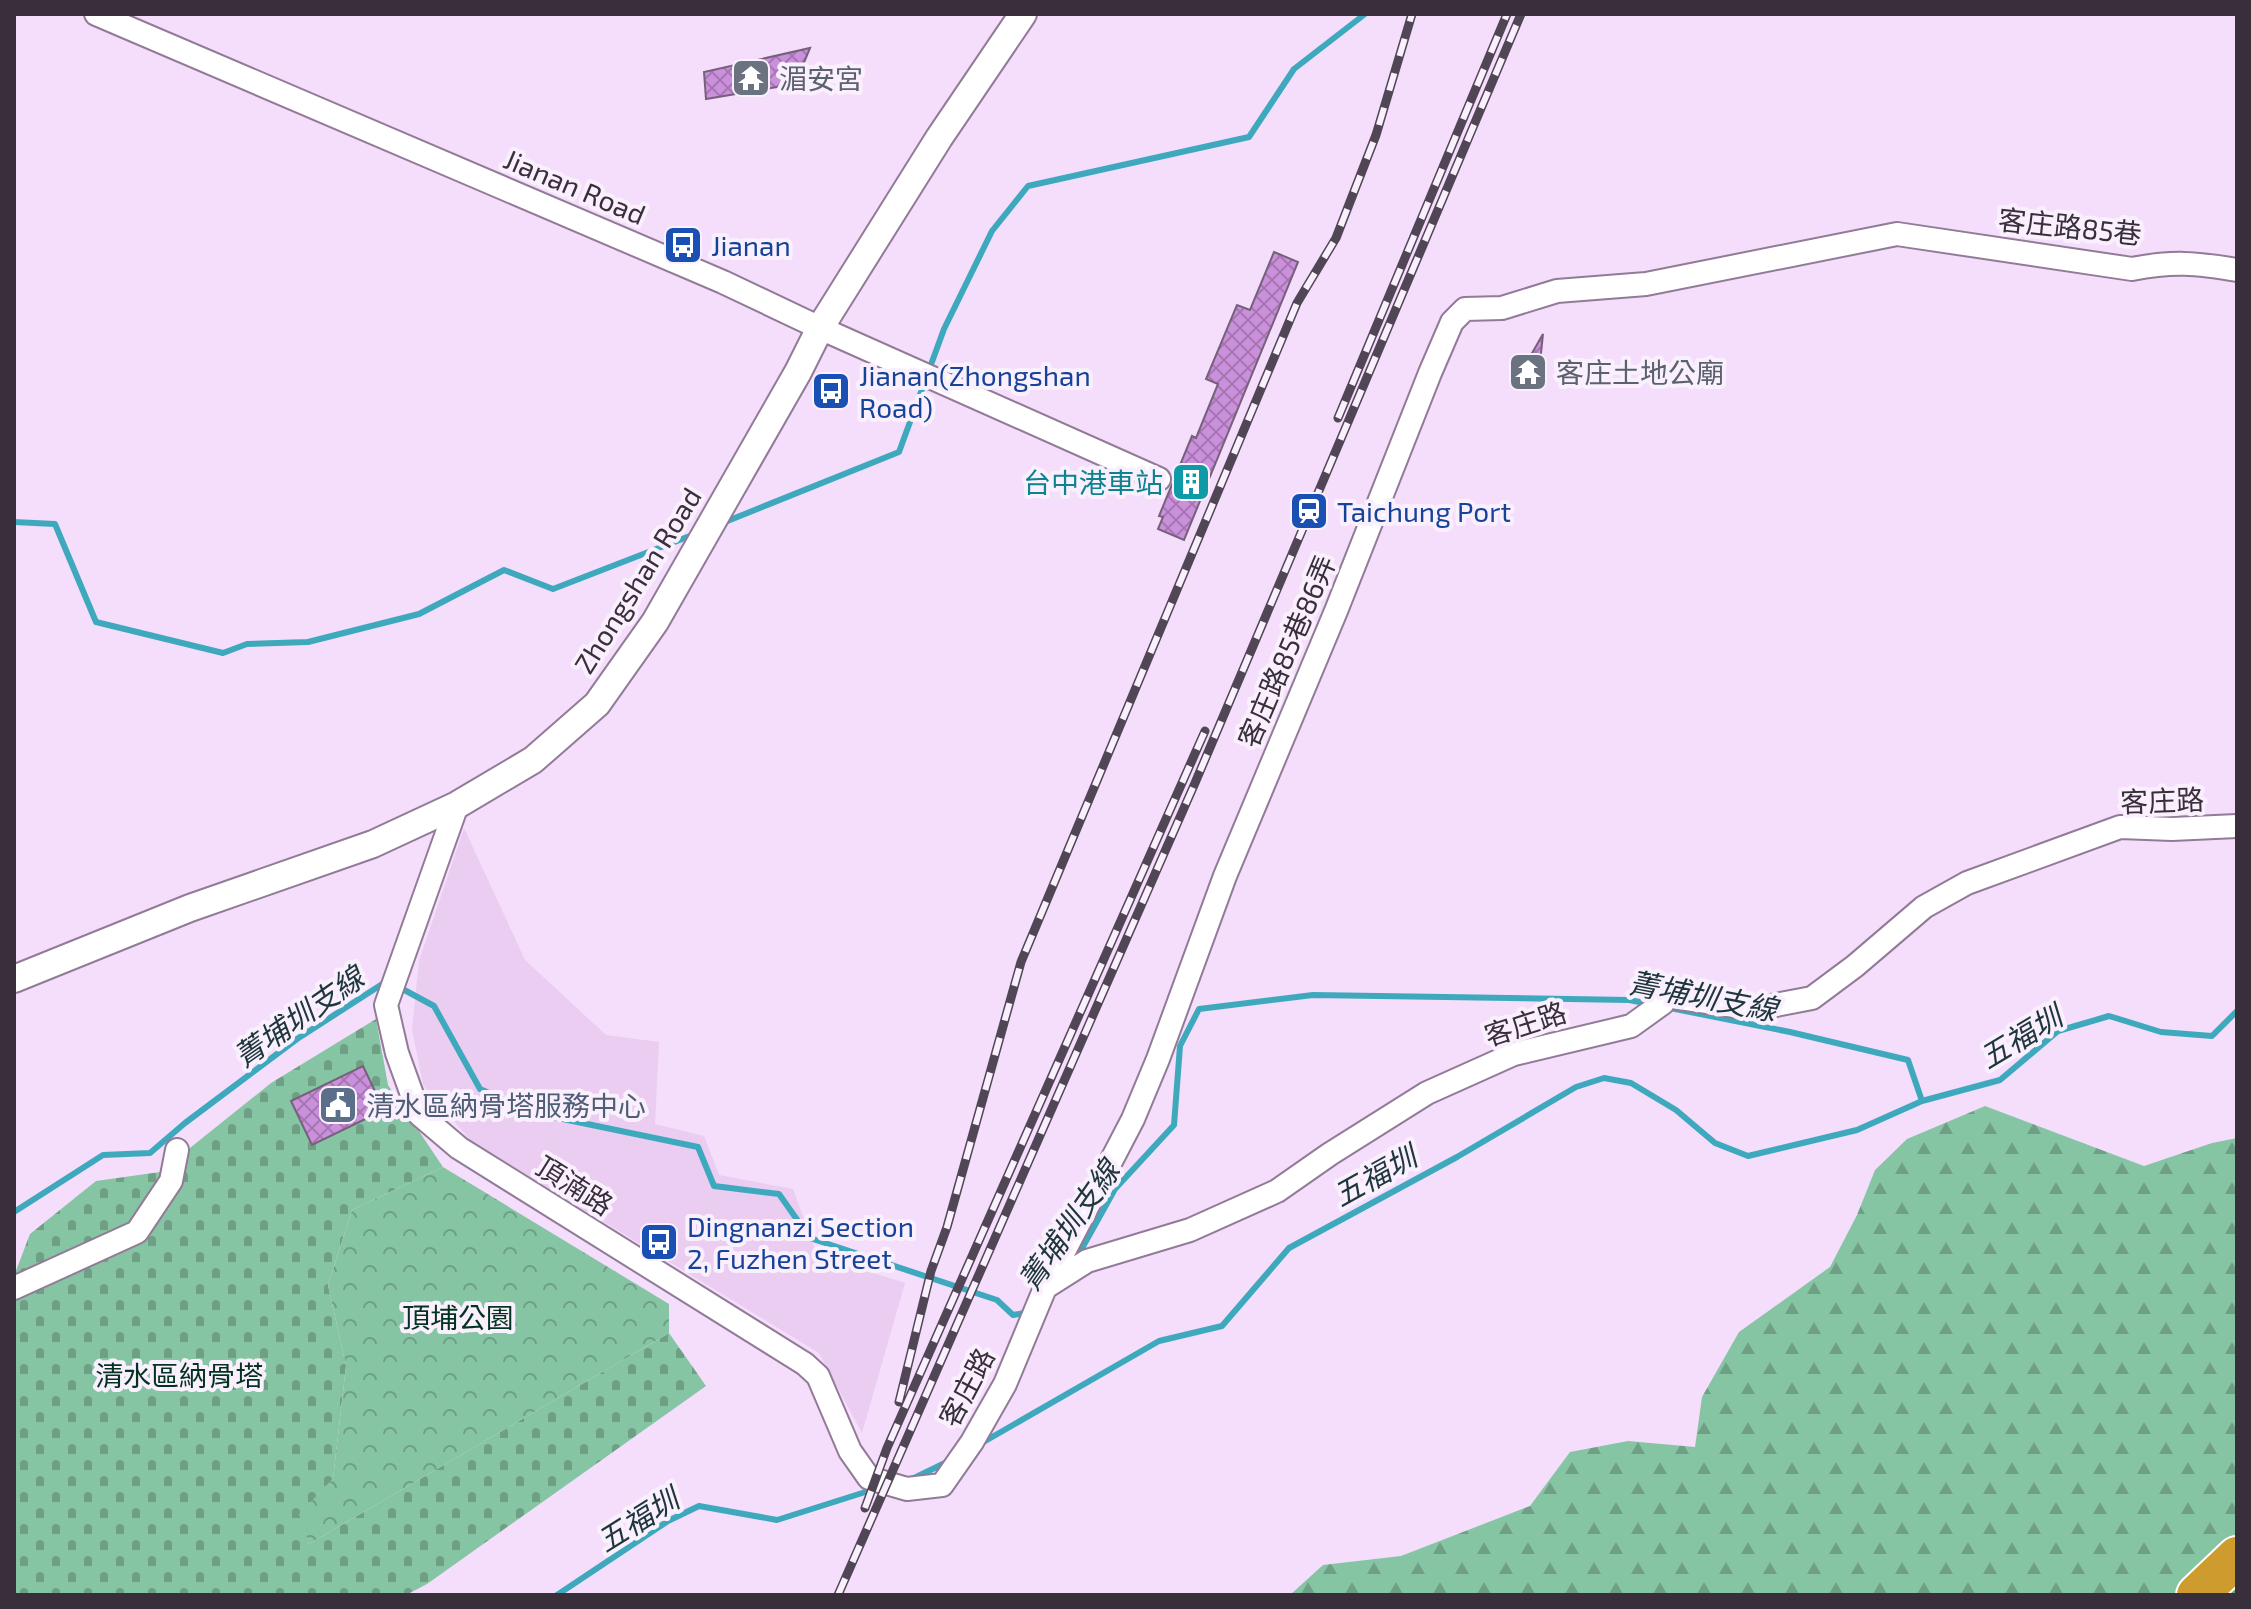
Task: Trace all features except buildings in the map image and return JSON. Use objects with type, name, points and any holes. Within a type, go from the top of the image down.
[{"type":"highway","points":[[2197,1595],[2237,1557]]},
{"type":"street","name":"Jianan Road","points":[[96,14],[657,253],[1159,479]]},
{"type":"street","points":[[939,138],[1001,14]]},
{"type":"street","points":[[939,138],[1023,14]]},
{"type":"street","name":"Zhongshan Road","points":[[14,979],[190,908],[373,844],[457,805],[533,760],[597,704],[655,622],[820,328],[939,138]]},
{"type":"street","name":"客庄路85巷","points":[[1897,234],[2132,269],[2166,262],[2237,270]]},
{"type":"street","name":"客庄路85巷86弄","points":[[1045,1288],[1133,1119],[1225,876],[1452,322],[1465,309],[1502,308],[1557,291],[1646,284],[1897,234]]},
{"type":"street","name":"頂湳路","points":[[457,805],[386,1005],[397,1053],[419,1114],[459,1148],[805,1364],[818,1376],[850,1451],[869,1478],[907,1489],[942,1485]]},
{"type":"street","name":"客庄路","points":[[942,1485],[972,1442],[1005,1384],[1045,1288],[1087,1261],[1190,1230],[1277,1191],[1343,1145],[1427,1093],[1514,1054],[1631,1026],[1663,1003],[1666,996],[1755,1009],[1812,998],[1924,907],[1967,883],[2120,827],[2172,829],[2237,826]]},
{"type":"street","points":[[14,1288],[137,1232],[171,1181],[177,1150]]},
{"type":"shaded area","points":[[464,828],[525,960],[606,1035],[659,1042],[655,1124],[704,1136],[719,1175],[793,1189],[817,1255],[905,1283],[862,1433],[819,1353],[471,1141],[423,1085],[412,1029],[419,961]]},
{"type":"green space","name":"清水區納骨塔","points":[[376,1019],[388,1085],[443,1167],[352,1210],[328,1285],[346,1366],[333,1479],[300,1514],[309,1544],[669,1333],[706,1386],[427,1584],[406,1595],[14,1595],[14,1276],[30,1234],[96,1181],[160,1172],[271,1083]]},
{"type":"green space","points":[[1985,1106],[2144,1166],[2212,1143],[2237,1138],[2237,1595],[1290,1595],[1323,1565],[1401,1556],[1530,1506],[1570,1452],[1628,1441],[1695,1447],[1702,1397],[1739,1332],[1830,1267],[1857,1215],[1875,1170],[1907,1139]]},
{"type":"green space","name":"頂埔公園","points":[[443,1167],[669,1304],[669,1333],[309,1544],[299,1514],[333,1479],[346,1366],[328,1285],[352,1210]]},
{"type":"waterway","points":[[929,370],[944,329],[992,231],[1028,186],[1249,137],[1294,69],[1365,14]]},
{"type":"waterway","points":[[720,524],[899,452],[925,381]]},
{"type":"waterway","points":[[14,522],[55,524],[96,622],[223,653],[247,644],[308,642],[419,614],[504,570],[553,589],[695,534]]},
{"type":"waterway","name":"菁埔圳支線","points":[[14,1212],[103,1155],[150,1153],[297,1039],[387,981]]},
{"type":"waterway","name":"菁埔圳支線","points":[[397,986],[434,1006],[480,1089],[534,1113],[698,1147],[714,1186],[779,1194],[810,1238],[997,1300],[1013,1315],[1030,1312]]},
{"type":"waterway","name":"菁埔圳支線","points":[[1076,1259],[1115,1189],[1174,1125],[1180,1046],[1199,1009],[1313,995],[1629,1000],[1650,1004]]},
{"type":"waterway","name":"菁埔圳支線","points":[[1665,1007],[1908,1060],[1922,1101]]},
{"type":"waterway","name":"五福圳","points":[[980,1444],[1159,1341],[1222,1326],[1289,1248],[1457,1157],[1576,1087],[1604,1078],[1631,1083],[1676,1110],[1715,1143],[1748,1156],[1857,1130],[1922,1101],[2000,1080],[2058,1031],[2109,1016],[2161,1032],[2212,1036],[2237,1011]]},
{"type":"waterway","name":"五福圳","points":[[912,1479],[949,1461]]},
{"type":"waterway","name":"五福圳","points":[[557,1595],[668,1521],[699,1506],[777,1520],[878,1488]]},
{"type":"railway","points":[[899,1402],[931,1271],[947,1227],[1021,962],[1297,303],[1336,238],[1376,135],[1412,14]]},
{"type":"railway","points":[[1338,418],[1507,14]]},
{"type":"railway","points":[[838,1595],[1195,783],[1521,14]]},
{"type":"railway","points":[[865,1508],[887,1448],[1205,731]]},
{"type":"place","name":"湄安宮","points":[[751,78]]},
{"type":"place","name":"Jianan","points":[[683,245]]},
{"type":"place","name":"客庄土地公廟","points":[[1528,372]]},
{"type":"place","name":"Jianan(Zhongshan Road)","points":[[831,391]]},
{"type":"place","name":"台中港車站","points":[[1191,482]]},
{"type":"place","name":"Taichung Port","points":[[1309,511]]},
{"type":"place","name":"清水區納骨塔服務中心","points":[[338,1105]]},
{"type":"place","name":"Dingnanzi Section 2, Fuzhen Street","points":[[659,1242]]}]
